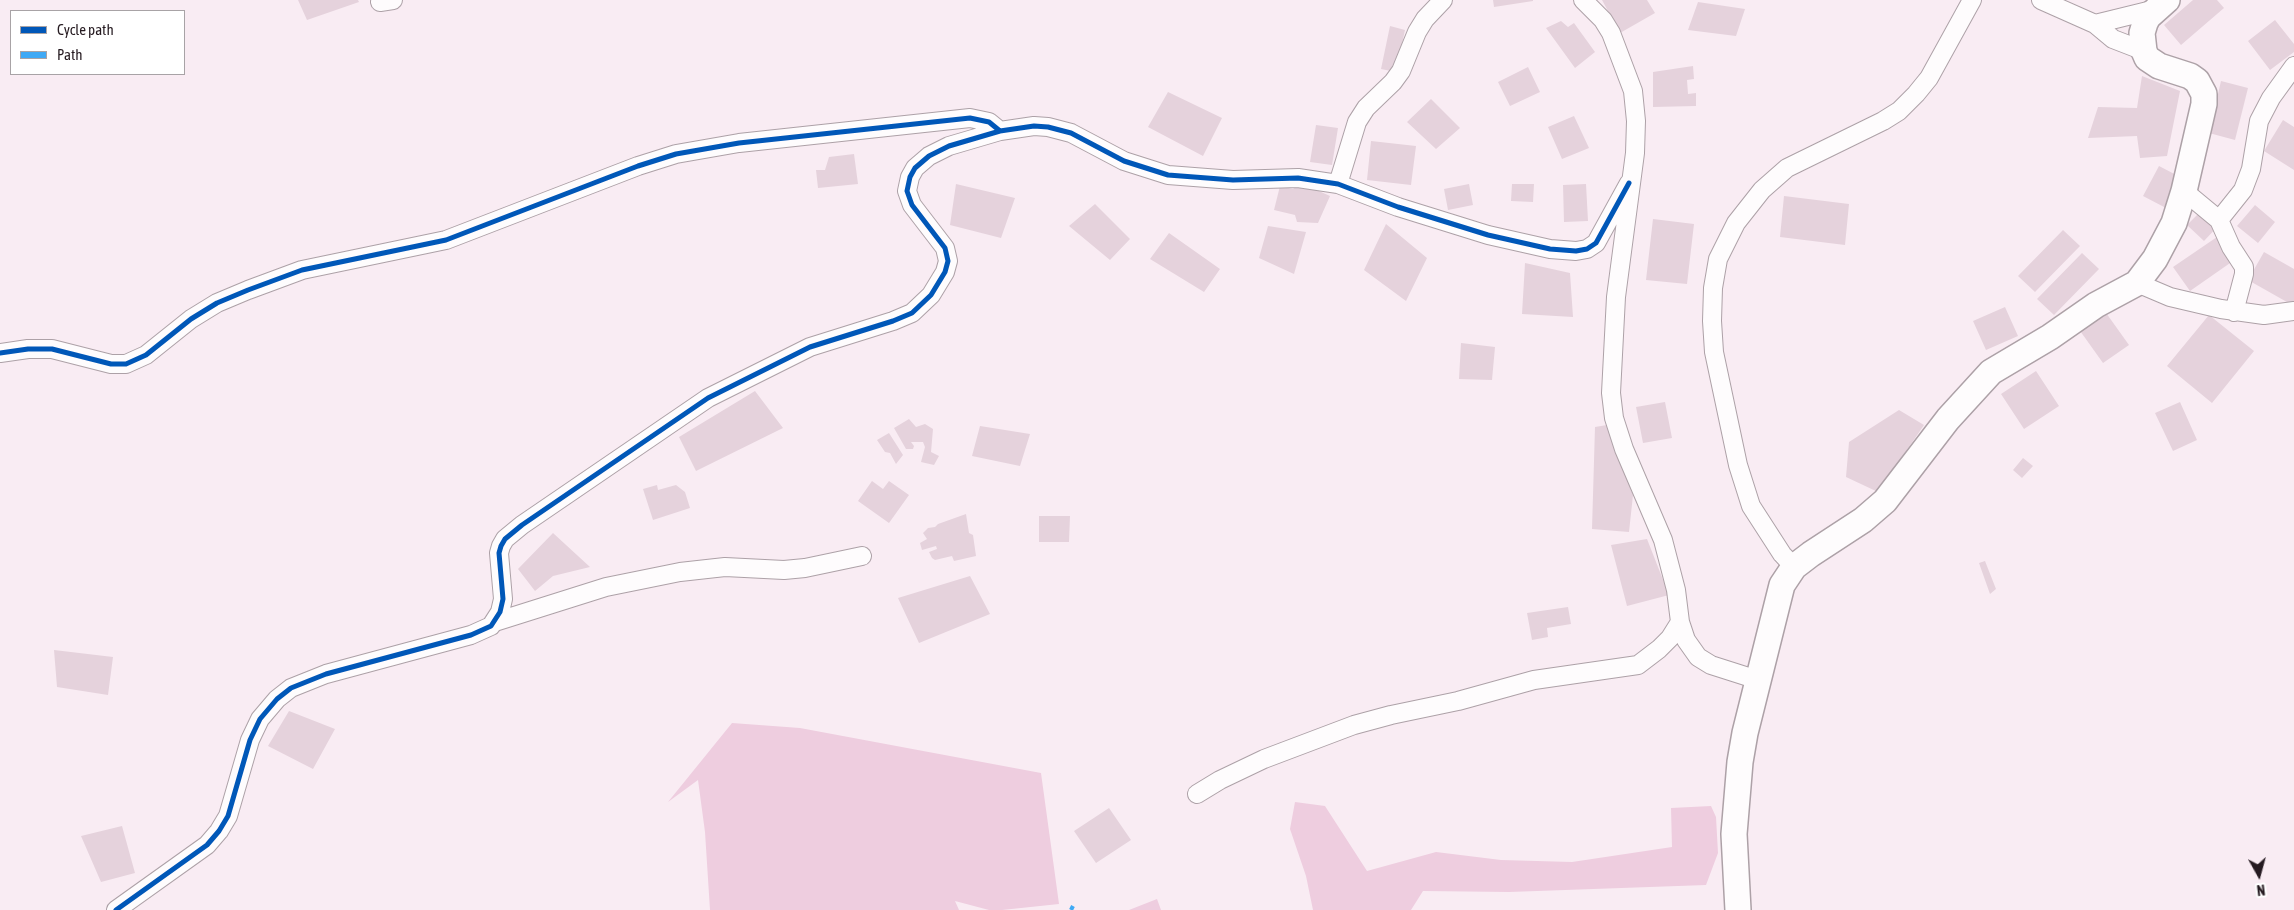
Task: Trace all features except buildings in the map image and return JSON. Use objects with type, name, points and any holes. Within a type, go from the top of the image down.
[{"type":"street","points":[[1338,184],[1357,122],[1366,108],[1388,90],[1400,71],[1416,32],[1425,19],[1443,0]]},
{"type":"street","points":[[1583,0],[1603,20],[1611,33],[1634,92],[1635,145],[1616,297],[1611,393],[1614,418],[1624,449],[1667,555],[1676,590],[1680,622],[1686,640],[1698,657],[1718,668],[1758,680]]},
{"type":"street","points":[[1794,567],[1782,554],[1751,506],[1738,465],[1714,352],[1712,313],[1718,259],[1736,223],[1762,190],[1787,168],[1883,122],[1899,111],[1916,94],[1929,78],[1972,0]]},
{"type":"street","points":[[2041,0],[2095,24],[2113,39],[2144,51]]},
{"type":"street","points":[[2095,24],[2162,5]]},
{"type":"street","points":[[1738,910],[1734,834],[1736,789],[1745,733],[1782,586],[1794,567],[1863,520],[1885,500],[1898,487],[1948,419],[1990,372],[2050,337],[2096,305],[2137,283],[2165,243],[2174,223],[2184,191],[2204,104],[2204,94],[2197,81],[2190,76],[2159,66],[2147,58],[2144,51],[2142,33],[2148,17],[2162,5]]},
{"type":"street","points":[[2219,220],[2243,190],[2251,169],[2260,121],[2271,98],[2294,66]]},
{"type":"street","points":[[0,353],[28,349],[52,349],[111,364],[126,364],[146,355],[190,319],[217,303],[248,290],[302,270],[446,240],[638,166],[676,154],[739,143],[970,118],[989,122],[1000,131]]},
{"type":"street","points":[[116,910],[200,850],[219,831],[228,816],[250,740],[260,719],[277,699],[291,688],[326,674],[471,635],[491,626],[500,612],[503,598],[499,553],[505,538],[522,525],[708,398],[810,347],[912,313],[931,295],[945,272],[948,261],[945,248],[912,205],[907,191],[910,177],[915,168],[929,156],[963,141],[1000,131],[1048,126],[1071,133],[1124,161],[1154,172],[1182,178],[1233,180],[1298,178],[1338,184],[1398,207],[1488,235],[1550,249],[1576,251],[1587,249],[1596,243],[1630,183]]},
{"type":"street","points":[[2184,191],[2219,220],[2231,247],[2244,267],[2244,274],[2234,312]]},
{"type":"street","points":[[2137,283],[2170,297],[2234,312],[2264,315],[2294,311]]},
{"type":"street","points":[[495,622],[606,587],[680,572],[725,567],[784,570],[862,556]]},
{"type":"street","points":[[1197,794],[1220,780],[1264,759],[1354,725],[1458,701],[1534,680],[1638,665],[1659,649],[1680,622]]},
{"type":"shaded area","points":[[732,723],[800,728],[1041,773],[1059,904],[1002,910],[989,910],[955,901],[959,910],[710,910],[705,832],[698,780],[668,802]]},
{"type":"shaded area","points":[[1295,802],[1325,806],[1367,871],[1436,852],[1501,860],[1572,862],[1672,847],[1671,808],[1711,806],[1716,817],[1718,853],[1706,885],[1509,892],[1423,891],[1411,910],[1313,910],[1306,876],[1290,829]]},
{"type":"shaded area","points":[[1157,899],[1161,910],[1129,910]]},
{"type":"marked path","points":[[1071,910],[1073,906]]},
{"type":"cycle path","points":[[0,353],[28,349],[52,349],[111,364],[126,364],[146,355],[191,319],[217,303],[248,290],[302,270],[446,240],[638,166],[676,154],[739,143],[970,118],[989,122],[1000,131]]},
{"type":"cycle path","points":[[116,910],[207,845],[219,831],[228,816],[250,740],[260,719],[277,699],[291,688],[326,674],[471,635],[491,626],[500,612],[503,599],[499,553],[501,546],[505,539],[522,525],[708,398],[810,347],[893,321],[912,313],[931,295],[945,272],[948,261],[945,248],[912,205],[907,191],[910,177],[915,168],[929,156],[949,146],[1000,131],[1034,126],[1048,127],[1071,133],[1124,161],[1168,175],[1233,180],[1298,178],[1338,184],[1398,207],[1488,235],[1550,249],[1576,251],[1587,249],[1596,243],[1629,183]]}]
